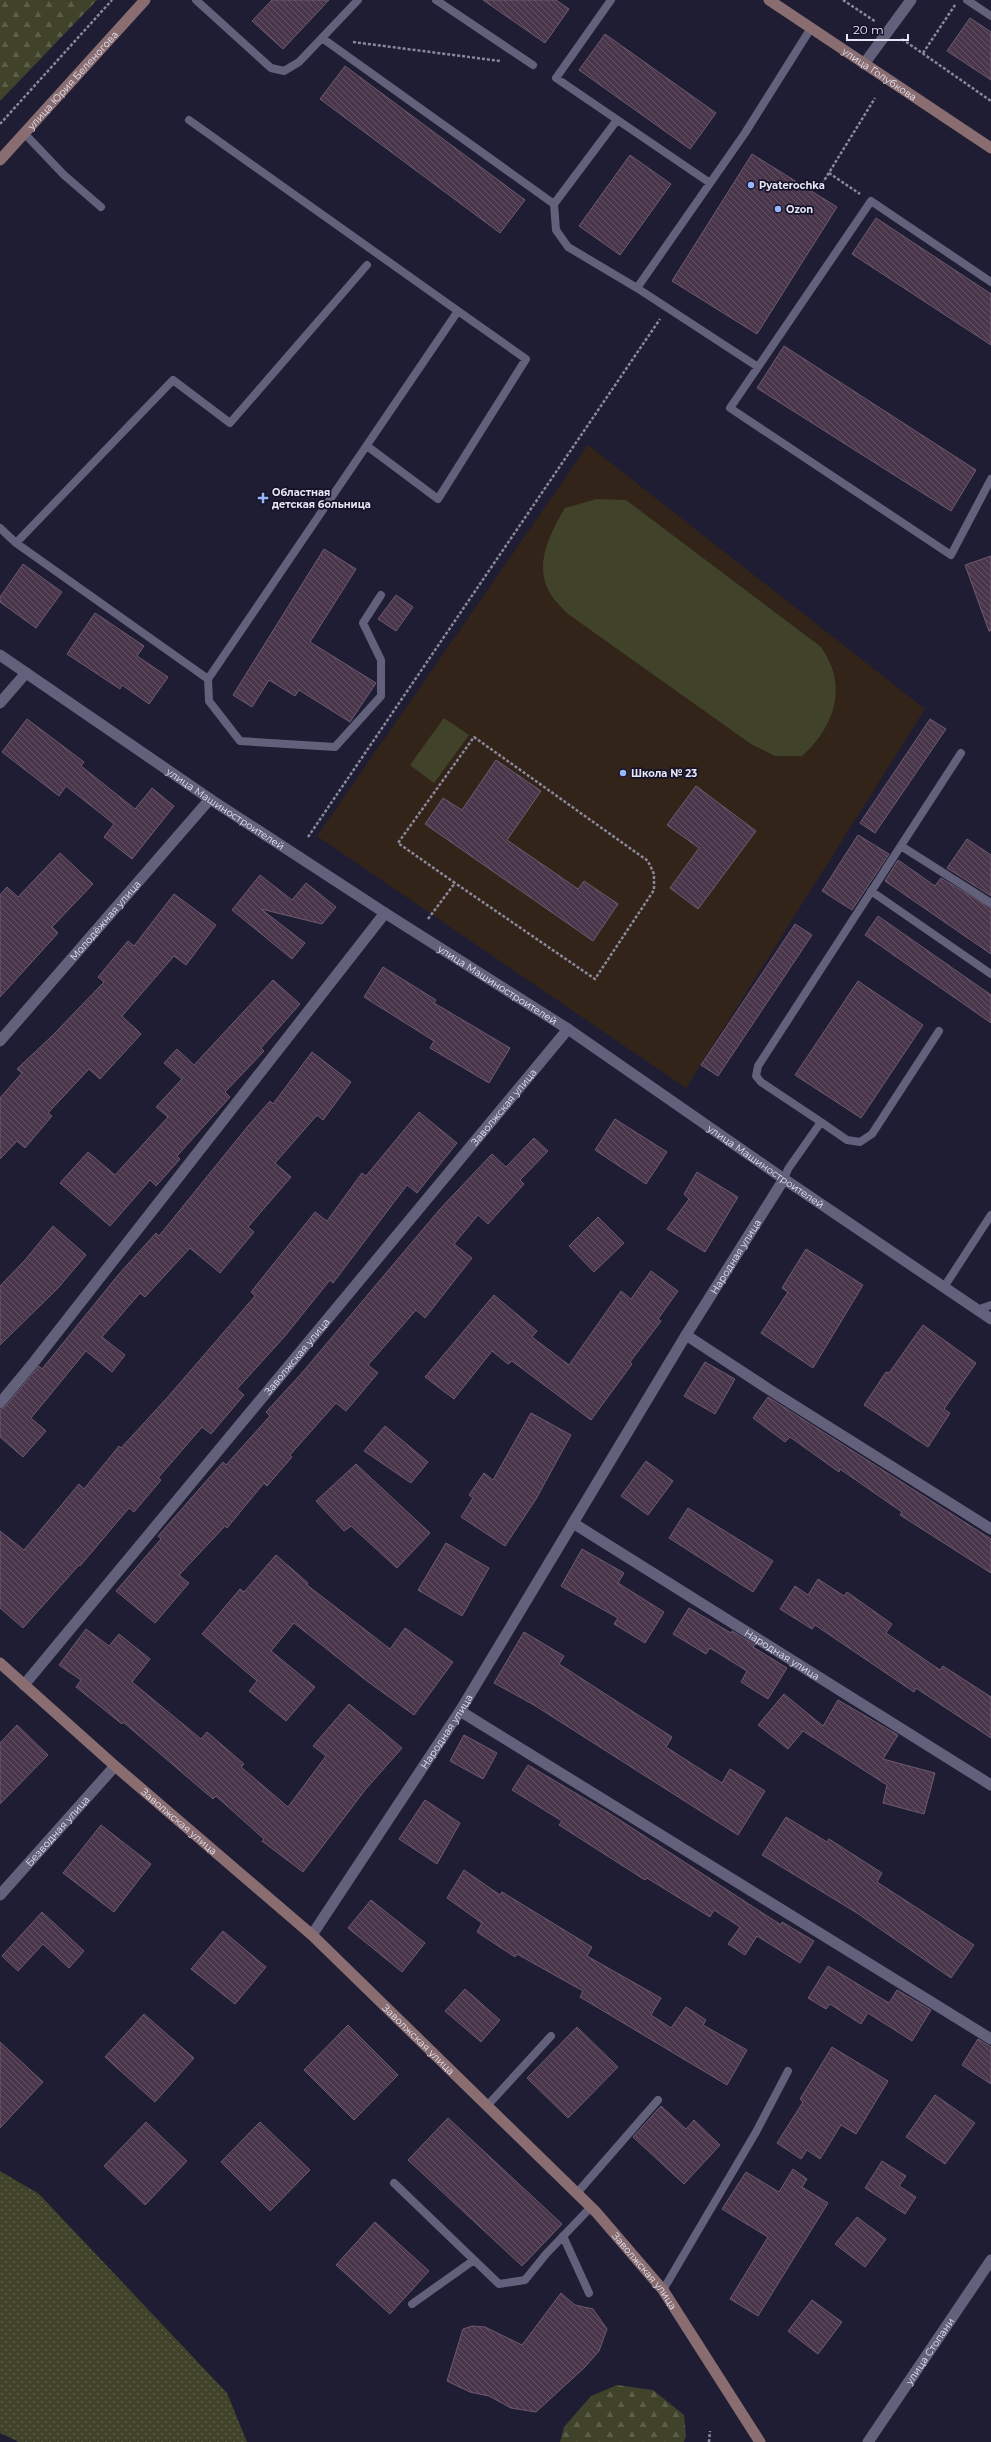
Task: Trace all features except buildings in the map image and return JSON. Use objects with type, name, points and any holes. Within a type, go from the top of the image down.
[{"type":"main road","name":"улица Юрия Беленогова","points":[[0,160],[145,0]]},
{"type":"main road","name":"улица Голубкова","points":[[769,0],[991,148]]},
{"type":"main road","name":"Заволжская улица","points":[[0,1663],[115,1766],[312,1935],[591,2207],[663,2290],[760,2442]]},
{"type":"street","points":[[864,64],[911,0]]},
{"type":"street","name":"улица Машиностроителей","points":[[0,655],[210,799],[385,913],[568,1029],[784,1179],[991,1319]]},
{"type":"street","points":[[0,703],[26,673]]},
{"type":"street","name":"Молодёжная улица","points":[[0,1041],[210,799]]},
{"type":"street","points":[[0,1403],[34,1362],[385,913]]},
{"type":"street","name":"Заволжская улица","points":[[24,1685],[568,1029]]},
{"type":"street","name":"Народная улица","points":[[312,1935],[460,1711],[686,1334],[784,1179]]},
{"type":"street","points":[[686,1334],[773,1392],[991,1529]]},
{"type":"street","name":"Народная улица","points":[[573,1523],[991,1785]]},
{"type":"street","points":[[460,1711],[991,2038]]},
{"type":"street","name":"Безводная улица","points":[[0,1895],[115,1766]]},
{"type":"street","name":"улица Стопани","points":[[868,2442],[991,2260]]},
{"type":"lane","points":[[196,0],[271,68],[284,71],[299,62],[358,0]]},
{"type":"lane","points":[[436,0],[533,65]]},
{"type":"lane","points":[[611,0],[556,78],[710,183]]},
{"type":"lane","points":[[967,0],[991,16]]},
{"type":"lane","points":[[637,288],[745,134],[811,28]]},
{"type":"lane","points":[[322,38],[554,204]]},
{"type":"lane","points":[[189,120],[526,359],[438,499],[367,446]]},
{"type":"lane","points":[[617,120],[554,204],[556,230],[568,247],[637,288],[758,367]]},
{"type":"lane","points":[[24,133],[64,175],[101,207]]},
{"type":"lane","points":[[991,282],[871,201],[730,408],[951,555],[991,479]]},
{"type":"lane","points":[[16,543],[173,380],[230,423],[367,265]]},
{"type":"lane","points":[[381,595],[363,623],[381,660],[382,696],[335,747],[240,741],[209,701],[208,679],[458,311]]},
{"type":"lane","points":[[0,528],[16,543],[208,679]]},
{"type":"lane","points":[[939,1030],[872,1134],[860,1142],[847,1140],[761,1082],[756,1076],[758,1066],[961,753]]},
{"type":"lane","points":[[901,846],[991,904]]},
{"type":"lane","points":[[871,891],[991,974]]},
{"type":"lane","points":[[784,1179],[788,1169],[821,1122]]},
{"type":"lane","points":[[944,1287],[991,1215]]},
{"type":"lane","points":[[977,1310],[991,1306]]},
{"type":"lane","points":[[487,2106],[551,2036]]},
{"type":"lane","points":[[663,2290],[756,2132],[788,2071]]},
{"type":"lane","points":[[577,2193],[658,2100]]},
{"type":"lane","points":[[394,2183],[499,2284],[525,2280],[591,2207]]},
{"type":"lane","points":[[564,2236],[589,2292]]},
{"type":"lane","points":[[412,2304],[474,2260]]},
{"type":"path","points":[[0,124],[112,0]]},
{"type":"path","points":[[843,0],[991,101]]},
{"type":"path","points":[[923,54],[958,0]]},
{"type":"path","points":[[322,38],[502,61]]},
{"type":"path","points":[[822,184],[875,98]]},
{"type":"path","points":[[829,173],[871,201]]},
{"type":"path","points":[[308,837],[667,308]]},
{"type":"path","points":[[474,737],[648,861],[654,874],[654,890],[595,979],[455,883],[398,843],[474,737]]},
{"type":"path","points":[[428,919],[455,883]]},
{"type":"path","points":[[709,2442],[710,2431]]},
{"type":"shaded area","name":"Школа № 23","points":[[588,445],[925,709],[686,1088],[317,836]]},
{"type":"green space","points":[[0,0],[97,0],[0,101]]},
{"type":"green space","points":[[597,499],[626,500],[821,647],[829,660],[833,671],[836,687],[835,698],[833,709],[824,730],[818,739],[802,756],[775,756],[751,744],[568,614],[554,599],[545,582],[543,571],[546,549],[554,527],[565,508]]},
{"type":"green space","points":[[444,718],[469,735],[434,783],[410,765]]},
{"type":"green space","points":[[0,2171],[39,2194],[227,2393],[247,2442],[19,2442],[0,2433]]},
{"type":"green space","points":[[617,2385],[653,2390],[684,2415],[686,2436],[684,2442],[560,2442],[564,2427],[591,2396]]},
{"type":"place","name":"Pyaterochka","points":[[751,185]]},
{"type":"place","name":"Ozon","points":[[778,209]]},
{"type":"place","name":"Областная детская больница","points":[[263,498]]},
{"type":"place","name":"Школа № 23","points":[[623,773]]}]
